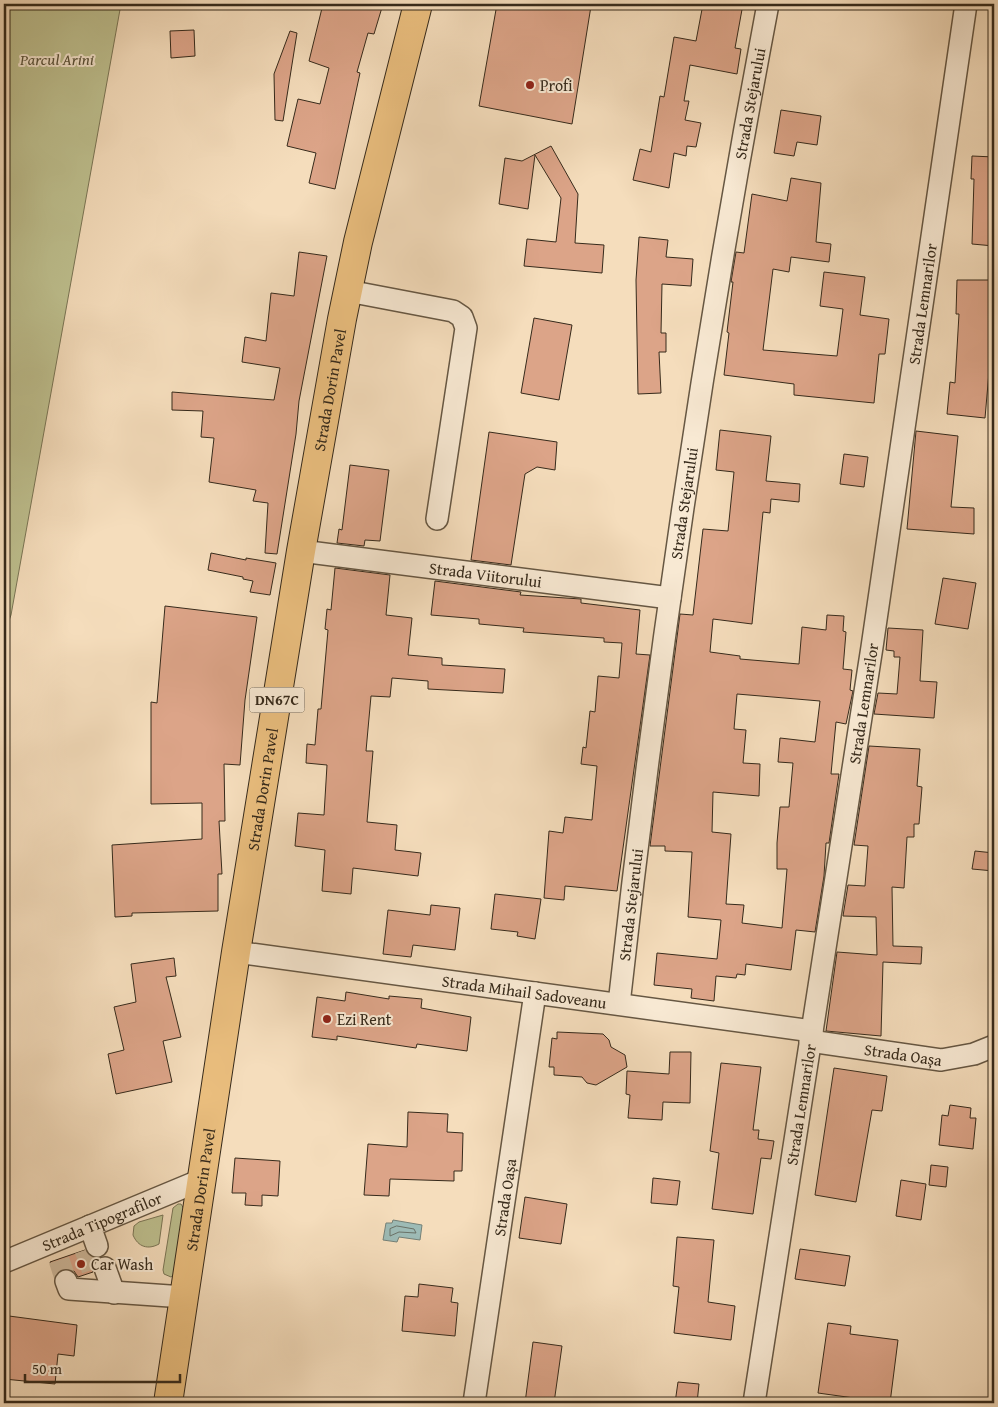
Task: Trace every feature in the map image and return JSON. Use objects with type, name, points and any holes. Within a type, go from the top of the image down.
[{"type":"main road","name":"Strada Dorin Pavel","points":[[168,1403],[236,952],[301,551],[358,242],[418,4]]},
{"type":"street","name":"Strada Stejarului","points":[[619,1004],[633,876],[670,598],[716,300],[768,4]]},
{"type":"street","name":"Strada Lemnarilor","points":[[754,1403],[873,637],[966,4]]},
{"type":"street","points":[[348,291],[453,311],[462,317],[466,328],[437,519]]},
{"type":"street","name":"Strada Viitorului","points":[[301,551],[670,598]]},
{"type":"street","name":"Strada Mihail Sadoveanu","points":[[236,952],[619,1004],[811,1036]]},
{"type":"street","name":"Strada Oașa","points":[[474,1403],[535,993]]},
{"type":"street","name":"Strada Oașa","points":[[811,1036],[941,1060],[974,1054],[994,1046]]},
{"type":"street","name":"Strada Tipografilor","points":[[4,1262],[75,1243],[201,1180]]},
{"type":"street","points":[[91,1282],[184,1298]]},
{"type":"green space","name":"Parcul Arini","points":[[4,4],[121,4],[11,615],[4,634]]},
{"type":"green space","points":[[181,1204],[184,1209],[174,1275],[171,1277],[164,1274],[163,1270],[173,1208]]},
{"type":"green space","points":[[163,1215],[159,1244],[151,1247],[141,1245],[133,1235],[134,1226],[139,1222]]},
{"type":"water","points":[[393,1220],[422,1225],[420,1240],[399,1237],[397,1242],[383,1240],[386,1223],[392,1223]]},
{"type":"building","points":[[323,4],[383,4],[374,34],[368,33],[357,72],[360,73],[335,189],[309,183],[316,153],[287,146],[298,99],[320,104],[329,68],[309,61]]},
{"type":"building","points":[[497,4],[576,4],[591,6],[572,124],[479,106]]},
{"type":"building","points":[[703,4],[743,4],[735,48],[741,49],[737,74],[690,65],[684,101],[689,101],[685,120],[701,123],[696,147],[687,146],[686,156],[674,153],[669,188],[633,180],[640,149],[651,152],[660,96],[664,97],[674,37],[696,41]]},
{"type":"building","points":[[194,30],[195,56],[171,58],[170,31]]},
{"type":"building","points":[[290,31],[297,33],[283,121],[275,120],[274,74]]},
{"type":"building","points":[[781,110],[821,116],[817,145],[797,142],[794,156],[774,153]]},
{"type":"building","points":[[551,146],[578,194],[575,243],[604,245],[602,273],[524,266],[527,239],[556,242],[561,198],[535,155],[528,209],[499,204],[505,158],[522,161]]},
{"type":"building","points":[[972,156],[994,157],[994,246],[972,244],[974,179],[971,179]]},
{"type":"building","points":[[791,178],[821,183],[816,242],[831,244],[829,262],[791,257],[789,272],[773,269],[763,350],[837,356],[843,309],[820,306],[824,272],[865,277],[860,315],[889,319],[885,354],[879,354],[874,403],[794,395],[794,384],[724,375],[733,282],[731,282],[736,252],[744,253],[752,194],[787,201]]},
{"type":"building","points":[[639,237],[668,240],[666,257],[693,259],[691,286],[662,284],[661,333],[666,333],[666,352],[659,352],[661,393],[638,394],[636,280]]},
{"type":"building","points":[[299,252],[327,256],[299,401],[296,434],[277,554],[265,553],[268,503],[253,501],[256,490],[209,482],[214,438],[201,437],[203,411],[172,410],[172,392],[274,400],[280,368],[242,362],[245,337],[266,341],[271,293],[294,296]]},
{"type":"building","points":[[957,280],[994,280],[994,372],[989,372],[985,418],[947,414],[950,382],[955,383],[959,314],[956,314]]},
{"type":"building","points":[[534,318],[572,325],[559,400],[521,393]]},
{"type":"building","points":[[720,430],[771,436],[766,481],[800,484],[799,502],[771,499],[770,513],[763,512],[752,624],[713,619],[710,652],[740,656],[740,659],[799,664],[802,627],[826,630],[827,615],[844,616],[843,631],[846,632],[843,669],[852,670],[850,690],[853,691],[846,724],[836,722],[831,774],[839,774],[829,843],[826,843],[824,876],[815,932],[796,930],[791,970],[746,964],[745,975],[737,974],[736,978],[716,976],[714,1001],[691,998],[692,989],[654,985],[657,953],[717,959],[721,920],[688,917],[692,852],[665,851],[665,846],[650,846],[680,614],[693,615],[703,529],[728,531],[734,472],[716,470]],"holes":[[[737,694],[820,701],[815,742],[780,738],[778,762],[793,763],[789,807],[780,807],[777,843],[777,869],[787,869],[782,928],[742,923],[744,905],[726,904],[731,834],[712,832],[713,792],[759,796],[760,764],[743,763],[746,730],[734,729]]]},
{"type":"building","points":[[916,431],[958,436],[951,507],[974,508],[974,534],[907,529]]},
{"type":"building","points":[[489,432],[557,442],[555,470],[537,467],[525,474],[511,565],[471,560]]},
{"type":"building","points":[[844,454],[868,457],[864,487],[840,484]]},
{"type":"building","points":[[350,465],[389,470],[380,541],[365,540],[364,546],[337,543],[339,529],[342,530]]},
{"type":"building","points":[[211,553],[246,560],[246,558],[276,563],[270,595],[250,592],[253,581],[243,579],[243,577],[208,570]]},
{"type":"building","points":[[335,568],[390,575],[386,615],[412,618],[408,655],[442,658],[442,665],[505,669],[503,693],[428,689],[428,681],[392,678],[390,697],[371,696],[366,751],[373,751],[367,822],[397,825],[395,850],[421,853],[418,876],[353,868],[351,894],[322,891],[325,850],[295,846],[298,813],[324,815],[327,765],[306,763],[307,744],[315,745],[318,709],[321,709],[328,630],[325,629],[327,609],[331,610]]},
{"type":"building","points":[[943,578],[976,583],[968,629],[935,624]]},
{"type":"building","points":[[435,581],[521,592],[520,595],[581,599],[581,603],[640,610],[636,654],[650,655],[617,891],[565,886],[564,900],[544,898],[549,831],[563,833],[565,817],[592,820],[597,766],[581,764],[583,747],[586,748],[590,711],[595,712],[598,676],[619,678],[622,643],[604,642],[604,638],[523,632],[524,628],[479,624],[479,619],[431,615]]},
{"type":"building","points":[[165,606],[257,617],[245,700],[240,765],[224,764],[225,821],[219,821],[222,874],[218,874],[218,911],[132,913],[132,916],[115,917],[112,845],[202,839],[202,803],[151,804],[151,702],[157,703]]},
{"type":"building","points":[[888,628],[923,630],[920,681],[937,682],[934,718],[874,714],[878,693],[897,694],[900,657],[894,657],[894,651],[886,650]]},
{"type":"building","points":[[869,746],[920,749],[917,786],[922,787],[919,824],[914,824],[914,837],[907,837],[904,888],[892,887],[893,946],[922,947],[921,964],[883,962],[881,1036],[826,1031],[837,952],[877,955],[876,917],[843,916],[848,885],[865,886],[868,846],[854,845]]},
{"type":"building","points":[[975,851],[994,853],[994,871],[972,869]]},
{"type":"building","points":[[495,894],[541,899],[535,939],[517,936],[518,932],[491,929]]},
{"type":"building","points":[[431,905],[460,908],[455,950],[413,945],[411,957],[383,954],[388,910],[430,915]]},
{"type":"building","points":[[174,958],[176,976],[166,977],[181,1037],[163,1041],[172,1082],[116,1094],[108,1054],[124,1050],[114,1007],[136,1002],[131,964]]},
{"type":"building","points":[[346,992],[389,999],[389,996],[422,999],[421,1008],[471,1017],[467,1051],[417,1044],[416,1048],[337,1036],[337,1040],[312,1037],[317,997],[345,1001]]},
{"type":"building","points":[[557,1032],[603,1034],[609,1040],[611,1047],[625,1055],[627,1067],[596,1085],[587,1083],[582,1077],[554,1075],[554,1067],[549,1067],[552,1038],[557,1039]]},
{"type":"building","points":[[670,1052],[691,1052],[690,1103],[663,1102],[662,1120],[628,1118],[630,1095],[626,1094],[627,1071],[669,1074]]},
{"type":"building","points":[[721,1063],[761,1067],[753,1130],[759,1130],[758,1139],[774,1141],[771,1159],[761,1158],[753,1214],[712,1209],[719,1153],[710,1151]]},
{"type":"building","points":[[834,1068],[887,1076],[882,1111],[872,1110],[856,1202],[815,1195]]},
{"type":"building","points":[[950,1105],[971,1108],[970,1118],[976,1118],[973,1149],[939,1145],[942,1115],[948,1116]]},
{"type":"building","points":[[408,1112],[448,1114],[447,1132],[463,1133],[462,1171],[454,1171],[454,1181],[390,1179],[389,1196],[364,1195],[368,1144],[407,1147]]},
{"type":"building","points":[[235,1158],[280,1161],[278,1196],[262,1195],[262,1206],[245,1205],[246,1193],[232,1193]]},
{"type":"building","points":[[931,1165],[948,1167],[946,1187],[929,1185]]},
{"type":"building","points":[[653,1178],[680,1181],[677,1205],[651,1203]]},
{"type":"building","points":[[901,1180],[926,1184],[921,1220],[896,1216]]},
{"type":"building","points":[[525,1197],[567,1204],[561,1244],[519,1238]]},
{"type":"building","points":[[677,1237],[714,1240],[708,1302],[735,1306],[731,1340],[674,1333],[679,1287],[673,1286]]},
{"type":"building","points":[[800,1249],[850,1256],[845,1286],[795,1279]]},
{"type":"building","points":[[85,1250],[89,1256],[98,1258],[93,1265],[93,1272],[78,1277],[74,1271],[62,1269],[55,1276],[50,1262]]},
{"type":"building","points":[[419,1284],[453,1288],[451,1302],[458,1303],[455,1336],[402,1331],[405,1296],[418,1297]]},
{"type":"building","points":[[9,1316],[77,1325],[74,1356],[58,1354],[55,1384],[4,1379]]},
{"type":"building","points":[[828,1323],[851,1326],[850,1334],[898,1340],[890,1403],[818,1393]]},
{"type":"building","points":[[533,1342],[562,1346],[554,1403],[525,1403]]},
{"type":"building","points":[[678,1382],[699,1384],[697,1403],[675,1403]]},
{"type":"tunnel","points":[[85,1250],[93,1272]]},
{"type":"tunnel","points":[[59,1260],[66,1281]]},
{"type":"place","name":"Profi","points":[[530,85]]},
{"type":"place","name":"Ezi Rent","points":[[327,1019]]},
{"type":"place","name":"Car Wash","points":[[81,1264]]}]
